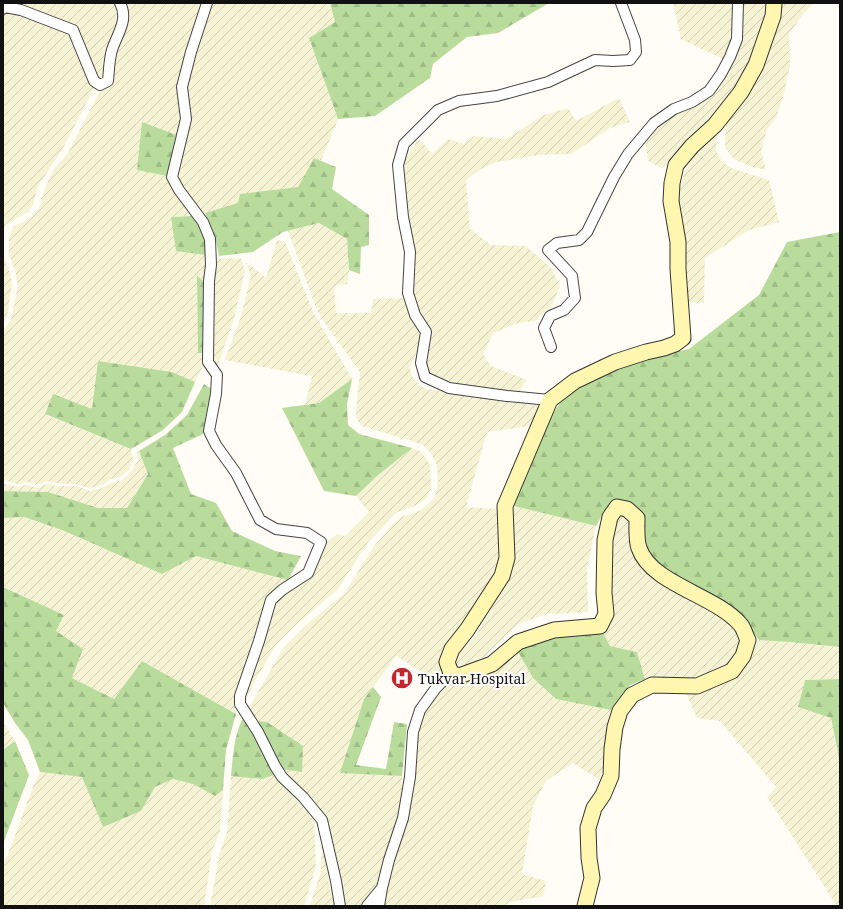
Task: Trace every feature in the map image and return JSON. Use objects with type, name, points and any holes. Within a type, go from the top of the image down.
[{"type":"main road","points":[[585,906],[592,878],[589,858],[588,828],[594,808],[603,795],[610,776],[615,727],[620,711],[632,695],[652,685],[697,686],[732,670],[743,656],[748,640],[741,625],[728,613],[662,575],[647,564],[638,548],[637,518],[627,509],[617,507],[610,516],[605,540],[604,593],[606,614],[600,626],[554,630],[518,642],[492,664],[458,676],[451,673],[447,662],[452,650],[468,630],[502,576],[507,558],[505,506],[550,400],[575,381],[615,362],[664,348],[675,344],[682,338],[678,242],[671,201],[672,183],[676,165],[692,146],[715,126],[741,92],[756,64],[773,16],[774,3]]},
{"type":"street","points":[[3,9],[5,7],[21,10],[73,30],[94,81],[100,86],[108,81],[112,51],[119,35],[124,17],[120,3]]},
{"type":"street","points":[[207,3],[191,52],[182,87],[186,119],[172,177],[179,190],[203,222],[210,239],[211,265],[209,281],[208,362],[217,375],[216,394],[209,431],[216,446],[236,473],[260,520],[276,529],[307,533],[321,542],[308,573],[282,590],[271,600],[240,696],[240,704],[258,732],[282,777],[303,797],[322,820],[336,881],[340,906]]},
{"type":"street","points":[[550,400],[506,396],[449,388],[425,377],[421,363],[426,332],[415,314],[408,293],[410,252],[403,217],[398,166],[404,144],[438,110],[459,101],[497,96],[548,82],[595,60],[630,60],[636,52],[635,40],[621,3]]},
{"type":"street","points":[[550,347],[544,328],[550,316],[564,310],[575,298],[572,276],[548,250],[557,243],[579,240],[587,232],[614,177],[628,154],[654,123],[674,109],[692,102],[709,91],[730,57],[737,39],[738,3]]},
{"type":"street","points":[[379,906],[389,860],[403,818],[410,776],[412,732],[420,710],[436,688],[451,673]]},
{"type":"street","points":[[368,906],[382,888]]},
{"type":"shaded area","points":[[6,3],[115,3],[120,18],[107,56],[103,79],[100,80],[96,77],[76,26]]},
{"type":"shaded area","points":[[122,3],[202,3],[194,31],[179,136],[137,170],[167,176],[172,188],[179,198],[196,216],[171,217],[206,255],[204,282],[197,277],[198,353],[205,353],[205,363],[195,382],[172,372],[98,361],[92,409],[46,415],[131,449],[133,460],[129,470],[120,477],[110,479],[102,485],[89,488],[76,484],[46,481],[37,485],[27,482],[18,484],[3,480],[3,332],[11,319],[18,286],[16,273],[9,255],[9,239],[14,226],[24,222],[37,212],[45,188],[54,169],[68,153],[101,89],[108,87]]},
{"type":"shaded area","points":[[211,3],[330,3],[335,22],[309,38],[338,119],[321,161],[314,158],[298,187],[240,194],[238,203],[205,213],[189,197],[179,183],[180,171],[189,131],[190,116],[186,84]]},
{"type":"shaded area","points":[[673,3],[735,3],[733,39],[725,60],[681,39]]},
{"type":"shaded area","points":[[741,3],[768,3],[758,43],[738,90],[662,168],[648,161],[645,139],[658,124],[724,74]]},
{"type":"shaded area","points":[[780,3],[814,3],[804,13],[789,34],[790,65],[783,97],[776,118],[767,129],[761,152],[766,170],[749,166],[734,159],[725,148],[726,120]]},
{"type":"shaded area","points":[[10,10],[68,33],[95,87],[62,150],[38,186],[33,205],[28,212],[6,224],[3,236],[3,11]]},
{"type":"shaded area","points":[[619,98],[630,122],[610,128],[571,154],[538,155],[497,162],[481,169],[466,180],[470,229],[491,245],[526,246],[551,268],[560,286],[552,305],[535,321],[518,323],[493,333],[483,355],[491,366],[527,380],[517,394],[468,386],[444,380],[429,374],[426,360],[431,330],[421,315],[413,297],[413,249],[404,175],[405,160],[419,139],[432,154],[448,139],[464,144],[474,136],[506,139],[544,115],[568,108],[576,121]]},
{"type":"shaded area","points":[[717,134],[716,150],[721,161],[731,168],[769,180],[779,222],[749,230],[705,258],[704,303],[687,302],[685,238],[679,214],[679,192],[684,173],[698,150]]},
{"type":"shaded area","points":[[319,223],[347,239],[349,270],[347,284],[334,286],[336,313],[371,313],[373,299],[404,298],[421,334],[419,347],[410,367],[411,374],[418,385],[427,389],[539,405],[531,426],[487,432],[466,507],[497,509],[499,569],[443,669],[432,678],[396,656],[364,699],[341,773],[402,776],[402,804],[397,823],[384,858],[379,884],[362,906],[344,906],[325,817],[282,769],[267,722],[257,721],[249,708],[284,647],[307,624],[344,594],[375,545],[390,527],[401,517],[419,511],[428,505],[435,497],[438,481],[437,465],[431,453],[423,445],[362,426],[357,420],[356,411],[360,372],[317,310],[288,231]]},
{"type":"shaded area","points":[[277,240],[285,242],[314,314],[352,379],[319,403],[305,405],[312,376],[225,360],[240,319],[251,276],[246,262],[266,278]]},
{"type":"shaded area","points":[[3,242],[4,256],[12,283],[7,317],[3,323]]},
{"type":"shaded area","points":[[241,258],[245,271],[234,319],[216,370],[209,361],[214,259]]},
{"type":"shaded area","points":[[412,448],[420,451],[430,466],[431,487],[427,498],[417,505],[397,512],[368,542],[338,589],[293,628],[276,645],[253,684],[244,705],[241,696],[272,600],[309,575],[321,548],[337,534],[345,536],[369,512],[356,496],[377,476]]},
{"type":"shaded area","points":[[139,451],[148,474],[127,508],[98,508],[48,492],[3,491],[3,484],[18,487],[27,485],[38,488],[47,484],[57,486],[76,486],[90,491],[102,488],[113,482],[121,481],[131,472],[138,460],[137,452]]},
{"type":"shaded area","points":[[514,506],[596,526],[587,569],[588,612],[546,614],[520,623],[485,656],[468,665],[457,665],[455,657],[475,637],[507,582],[514,564]]},
{"type":"shaded area","points":[[617,513],[628,517],[632,523],[629,542],[634,557],[642,569],[721,615],[733,627],[739,641],[735,659],[721,671],[705,678],[645,679],[637,652],[610,646],[601,629],[610,623],[608,558]]},
{"type":"shaded area","points":[[23,517],[62,530],[162,574],[196,556],[288,580],[266,599],[234,700],[236,714],[142,661],[114,699],[72,678],[83,649],[56,631],[64,615],[3,587],[3,518]]},
{"type":"shaded area","points":[[759,640],[840,647],[840,679],[805,680],[798,707],[831,718],[840,768],[840,906],[837,906],[767,797],[776,787],[720,721],[697,718],[686,693],[718,685],[743,669]]},
{"type":"shaded area","points":[[517,650],[533,678],[556,699],[611,710],[607,725],[605,759],[600,780],[573,763],[546,781],[533,806],[522,874],[546,881],[543,897],[510,902],[504,906],[383,906],[393,860],[409,817],[416,732],[424,710],[452,680]]},
{"type":"shaded area","points":[[3,722],[15,741],[3,750]]},
{"type":"shaded area","points":[[40,772],[82,777],[141,811],[155,787],[173,779],[193,784],[215,796],[223,790],[220,831],[212,851],[204,906],[3,906],[3,861],[7,857],[32,789]]},
{"type":"shaded area","points":[[274,775],[314,819],[316,866],[304,906],[210,906],[220,852],[227,832],[231,776],[262,779]]},
{"type":"shaded area","points":[[322,837],[334,906],[310,906],[321,871]]},
{"type":"green space","points":[[330,3],[549,3],[498,33],[467,37],[433,64],[430,78],[375,116],[338,119],[309,38],[335,22]]},
{"type":"green space","points":[[142,122],[179,136],[167,176],[137,170]]},
{"type":"green space","points":[[314,158],[336,167],[332,189],[369,215],[369,245],[361,247],[360,274],[349,270],[347,239],[319,223],[283,232],[253,252],[219,256],[215,236],[205,213],[238,203],[240,194],[298,187]]},
{"type":"green space","points":[[196,216],[207,239],[206,255],[176,251],[171,217]]},
{"type":"green space","points":[[840,232],[840,647],[759,640],[745,623],[662,569],[648,556],[622,505],[605,510],[596,526],[514,506],[524,472],[544,427],[560,403],[579,388],[609,370],[645,359],[689,349],[759,295],[787,242]]},
{"type":"green space","points":[[197,276],[204,282],[205,353],[198,353]]},
{"type":"green space","points":[[98,361],[172,372],[195,382],[182,412],[163,430],[131,449],[45,414],[53,394],[92,409]]},
{"type":"green space","points":[[352,379],[347,404],[348,425],[359,434],[412,448],[377,476],[356,496],[324,491],[282,408],[319,403]]},
{"type":"green space","points":[[204,384],[213,390],[203,434],[173,448],[191,494],[216,503],[232,531],[275,551],[301,556],[288,580],[196,556],[162,574],[62,530],[24,517],[3,518],[3,491],[48,492],[98,508],[127,508],[148,474],[139,451],[165,435],[187,415]]},
{"type":"green space","points":[[3,587],[64,615],[56,631],[83,649],[72,678],[114,699],[142,661],[236,714],[226,750],[223,790],[215,796],[193,784],[173,779],[155,787],[141,811],[103,827],[82,777],[40,772],[28,740],[15,723],[3,703]]},
{"type":"green space","points":[[601,629],[610,646],[637,652],[645,679],[630,685],[611,710],[556,699],[533,678],[517,650],[551,636]]},
{"type":"green space","points":[[840,679],[840,768],[831,718],[798,707],[805,680]]},
{"type":"green space","points":[[373,687],[381,697],[356,765],[386,769],[394,722],[407,724],[402,776],[340,773],[364,699]]},
{"type":"green space","points":[[244,716],[274,775],[262,779],[231,776],[236,737]]},
{"type":"green space","points":[[257,721],[267,722],[303,746],[302,772],[282,769]]},
{"type":"green space","points":[[15,741],[29,775],[3,844],[3,750]]},
{"type":"place","name":"Tukvar Hospital","points":[[402,678]]}]
